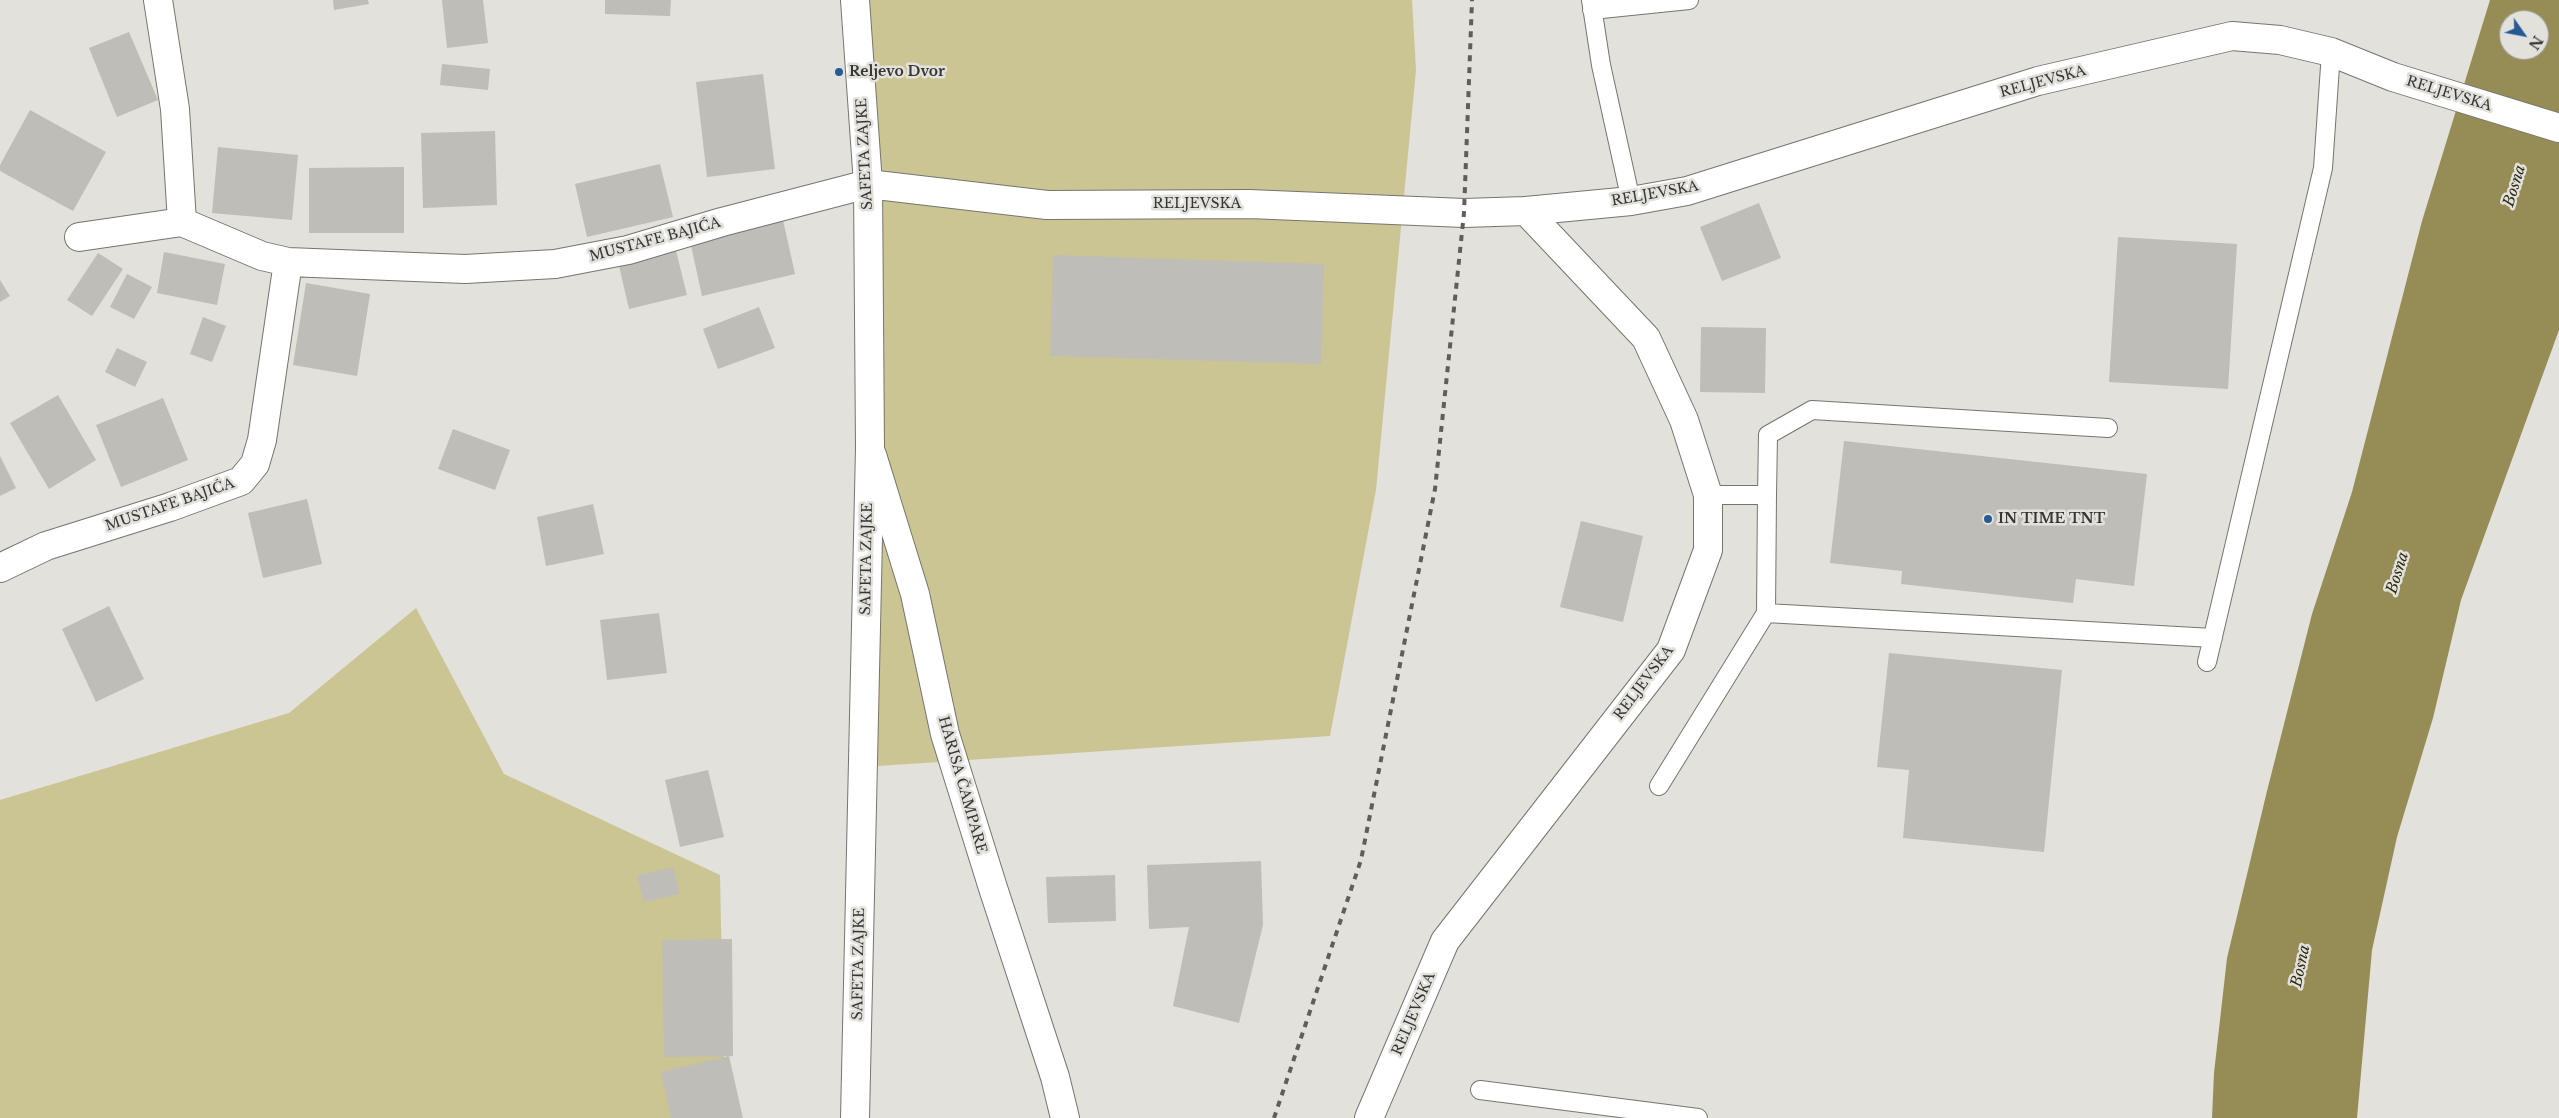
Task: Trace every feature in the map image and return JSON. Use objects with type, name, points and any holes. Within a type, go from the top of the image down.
[{"type":"street","points":[[79,237],[182,222],[175,109],[158,0]]},
{"type":"street","name":"SAFETA ZAJKE","points":[[855,0],[868,184],[870,448],[855,1118]]},
{"type":"street","name":"RELJEVSKA","points":[[868,184],[1047,205],[1249,204],[1464,213],[1526,211],[1631,201],[1687,191],[2038,81],[2232,36],[2280,40],[2331,52],[2393,77],[2559,128]]},
{"type":"street","name":"MUSTAFE BAJIĆA","points":[[182,222],[262,256],[288,262],[465,268],[556,264],[628,250],[722,222],[868,184]]},
{"type":"street","name":"RELJEVSKA","points":[[1369,1118],[1445,941],[1671,650],[1708,550],[1708,494],[1684,420],[1646,338],[1526,211]]},
{"type":"street","name":"MUSTAFE BAJIĆA","points":[[0,568],[46,546],[170,507],[241,481],[255,464],[262,440],[288,262]]},
{"type":"street","name":"HARISA ČAMPARE","points":[[870,448],[916,594],[945,734],[1055,1076],[1065,1118]]},
{"type":"lane","points":[[1631,201],[1602,65],[1592,5],[1689,0]]},
{"type":"lane","points":[[2207,662],[2323,168],[2331,52]]},
{"type":"lane","points":[[1659,786],[1766,613],[1768,435],[1812,410],[2108,428]]},
{"type":"lane","points":[[1708,494],[1767,495]]},
{"type":"lane","points":[[1766,613],[2212,638]]},
{"type":"lane","points":[[1480,1090],[1698,1118]]},
{"type":"shaded area","points":[[851,0],[1412,0],[1416,70],[1376,490],[1330,736],[863,767],[870,448]]},
{"type":"shaded area","points":[[416,608],[504,774],[720,875],[725,1118],[0,1118],[0,800],[289,713]]},
{"type":"water","name":"Bosna","points":[[2490,0],[2559,0],[2559,330],[2461,600],[2433,718],[2397,837],[2372,950],[2357,1118],[2212,1118],[2214,1073],[2227,958],[2312,614],[2352,492],[2422,221]]},
{"type":"building","points":[[333,0],[368,0],[369,4],[334,10]]},
{"type":"building","points":[[442,0],[483,0],[488,43],[447,48]]},
{"type":"building","points":[[605,0],[671,0],[670,16],[605,14]]},
{"type":"building","points":[[129,32],[158,100],[117,117],[89,48]]},
{"type":"building","points":[[442,64],[490,69],[488,90],[440,85]]},
{"type":"building","points":[[763,74],[775,169],[707,177],[696,82]]},
{"type":"building","points":[[30,110],[106,152],[73,211],[0,171],[0,165]]},
{"type":"building","points":[[495,131],[497,205],[423,208],[421,133]]},
{"type":"building","points":[[218,147],[298,155],[292,220],[212,213]]},
{"type":"building","points":[[660,164],[673,217],[587,237],[575,184]]},
{"type":"building","points":[[404,167],[404,233],[309,233],[309,168]]},
{"type":"building","points":[[1759,203],[1781,258],[1722,281],[1700,227]]},
{"type":"building","points":[[783,220],[795,274],[702,296],[690,241]]},
{"type":"building","points":[[2118,237],[2237,244],[2228,389],[2109,382]]},
{"type":"building","points":[[676,251],[687,295],[629,309],[619,266]]},
{"type":"building","points":[[164,252],[225,264],[217,305],[157,293]]},
{"type":"building","points":[[98,253],[123,269],[92,316],[67,300]]},
{"type":"building","points":[[1053,255],[1324,264],[1321,364],[1050,356]]},
{"type":"building","points":[[127,274],[152,287],[134,319],[110,307]]},
{"type":"building","points":[[0,280],[10,296],[0,302]]},
{"type":"building","points":[[306,283],[370,294],[357,376],[293,365]]},
{"type":"building","points":[[759,307],[775,348],[718,369],[703,329]]},
{"type":"building","points":[[203,317],[226,326],[212,362],[190,354]]},
{"type":"building","points":[[1701,327],[1766,328],[1765,393],[1700,392]]},
{"type":"building","points":[[117,348],[147,362],[135,387],[105,372]]},
{"type":"building","points":[[58,395],[96,460],[49,489],[10,423]]},
{"type":"building","points":[[163,398],[188,460],[121,487],[96,425]]},
{"type":"building","points":[[453,429],[510,450],[495,490],[438,469]]},
{"type":"building","name":"IN TIME TNT","points":[[1844,441],[2147,474],[2134,586],[2076,579],[2073,603],[1901,584],[1902,571],[1830,563]]},
{"type":"building","points":[[0,456],[16,488],[0,496]]},
{"type":"building","points":[[307,499],[322,564],[263,578],[248,513]]},
{"type":"building","points":[[593,504],[604,554],[546,566],[537,517]]},
{"type":"building","points":[[1581,521],[1643,536],[1623,622],[1560,607]]},
{"type":"building","points":[[109,606],[144,679],[96,702],[62,629]]},
{"type":"building","points":[[659,613],[667,673],[607,680],[600,620]]},
{"type":"building","points":[[1889,653],[2062,670],[2044,852],[1903,838],[1909,770],[1877,767]]},
{"type":"building","points":[[708,770],[724,837],[680,847],[665,780]]},
{"type":"building","points":[[1261,861],[1263,925],[1239,1023],[1173,1006],[1189,927],[1149,929],[1147,865]]},
{"type":"building","points":[[673,867],[680,894],[644,902],[637,876]]},
{"type":"building","points":[[1115,875],[1116,921],[1048,923],[1046,877]]},
{"type":"building","points":[[732,939],[733,1056],[664,1057],[662,940]]},
{"type":"building","points":[[729,1056],[743,1118],[671,1118],[661,1072]]},
{"type":"railway","points":[[1274,1118],[1361,860],[1435,489],[1464,213],[1472,0]]},
{"type":"place","name":"Reljevo Dvor","points":[[839,72]]},
{"type":"place","name":"IN TIME TNT","points":[[1988,519]]}]
